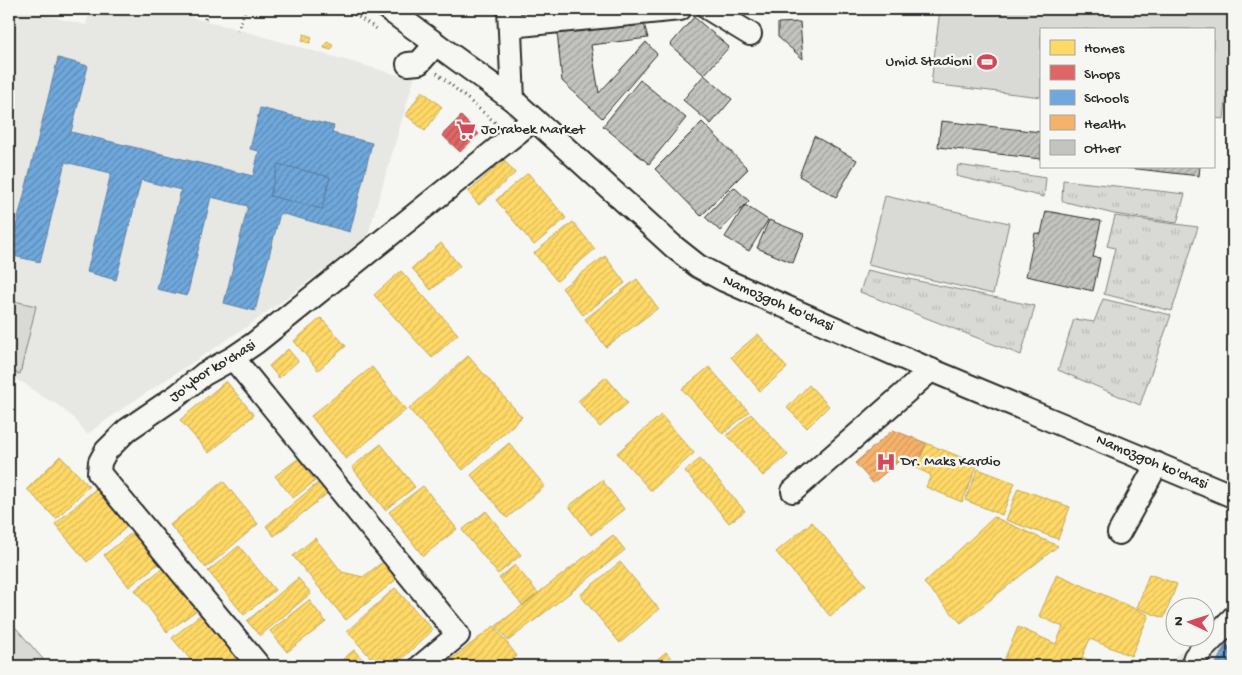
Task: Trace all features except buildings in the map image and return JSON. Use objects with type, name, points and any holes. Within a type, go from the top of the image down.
[{"type":"street","name":"Namozgoh ko'chasi","points":[[388,9],[513,100],[674,247],[698,266],[724,280],[931,370],[1233,496]]},
{"type":"street","points":[[513,100],[509,17],[680,9]]},
{"type":"street","points":[[709,9],[750,34]]},
{"type":"street","points":[[408,64],[419,63],[436,44]]},
{"type":"street","name":"Jo'ybor ko'chasi","points":[[258,666],[99,473],[100,462],[106,451],[127,430],[204,374],[255,344],[533,120]]},
{"type":"street","points":[[233,358],[458,635],[421,666]]},
{"type":"street","points":[[793,491],[931,370]]},
{"type":"street","points":[[1120,533],[1157,464]]},
{"type":"street","points":[[1192,666],[1195,657],[1233,618]]},
{"type":"path","points":[[205,19],[208,9]]},
{"type":"path","points":[[238,31],[245,9]]},
{"type":"path","points":[[436,72],[498,125]]},
{"type":"shaded area","points":[[13,9],[50,9],[49,16],[86,25],[90,9],[158,9],[230,27],[401,76],[416,72],[367,238],[248,326],[126,406],[87,434],[74,418],[55,403],[41,396],[24,383],[16,380],[9,381],[9,16]]},
{"type":"shaded area","points":[[1233,610],[1233,666],[1163,666],[1186,648],[1214,648],[1214,626]]},
{"type":"green space","name":"Umid Stadioni","points":[[940,9],[1233,9],[1233,39],[1224,119],[1214,118],[1214,28],[1040,28],[1040,97],[931,84]]},
{"type":"green space","points":[[958,165],[1046,178],[1044,197],[956,176]]},
{"type":"green space","points":[[1063,180],[1185,194],[1177,223],[1114,214],[1062,201]]},
{"type":"green space","points":[[885,196],[1009,223],[993,294],[868,265]]},
{"type":"green space","points":[[1115,216],[1198,227],[1172,311],[1104,294],[1115,248],[1107,246]]},
{"type":"green space","points":[[867,270],[1035,306],[1021,355],[860,292]]},
{"type":"green space","points":[[1103,299],[1171,315],[1140,405],[1058,370],[1074,319],[1094,322]]},
{"type":"green space","points":[[9,300],[36,306],[20,374],[9,371]]},
{"type":"green space","points":[[9,620],[49,666],[9,666]]},
{"type":"place","name":"Umid Stadioni","points":[[987,62]]},
{"type":"place","name":"Jo'rabek Market","points":[[466,130]]},
{"type":"place","name":"Dr. Maks Kardio","points":[[886,462]]}]
